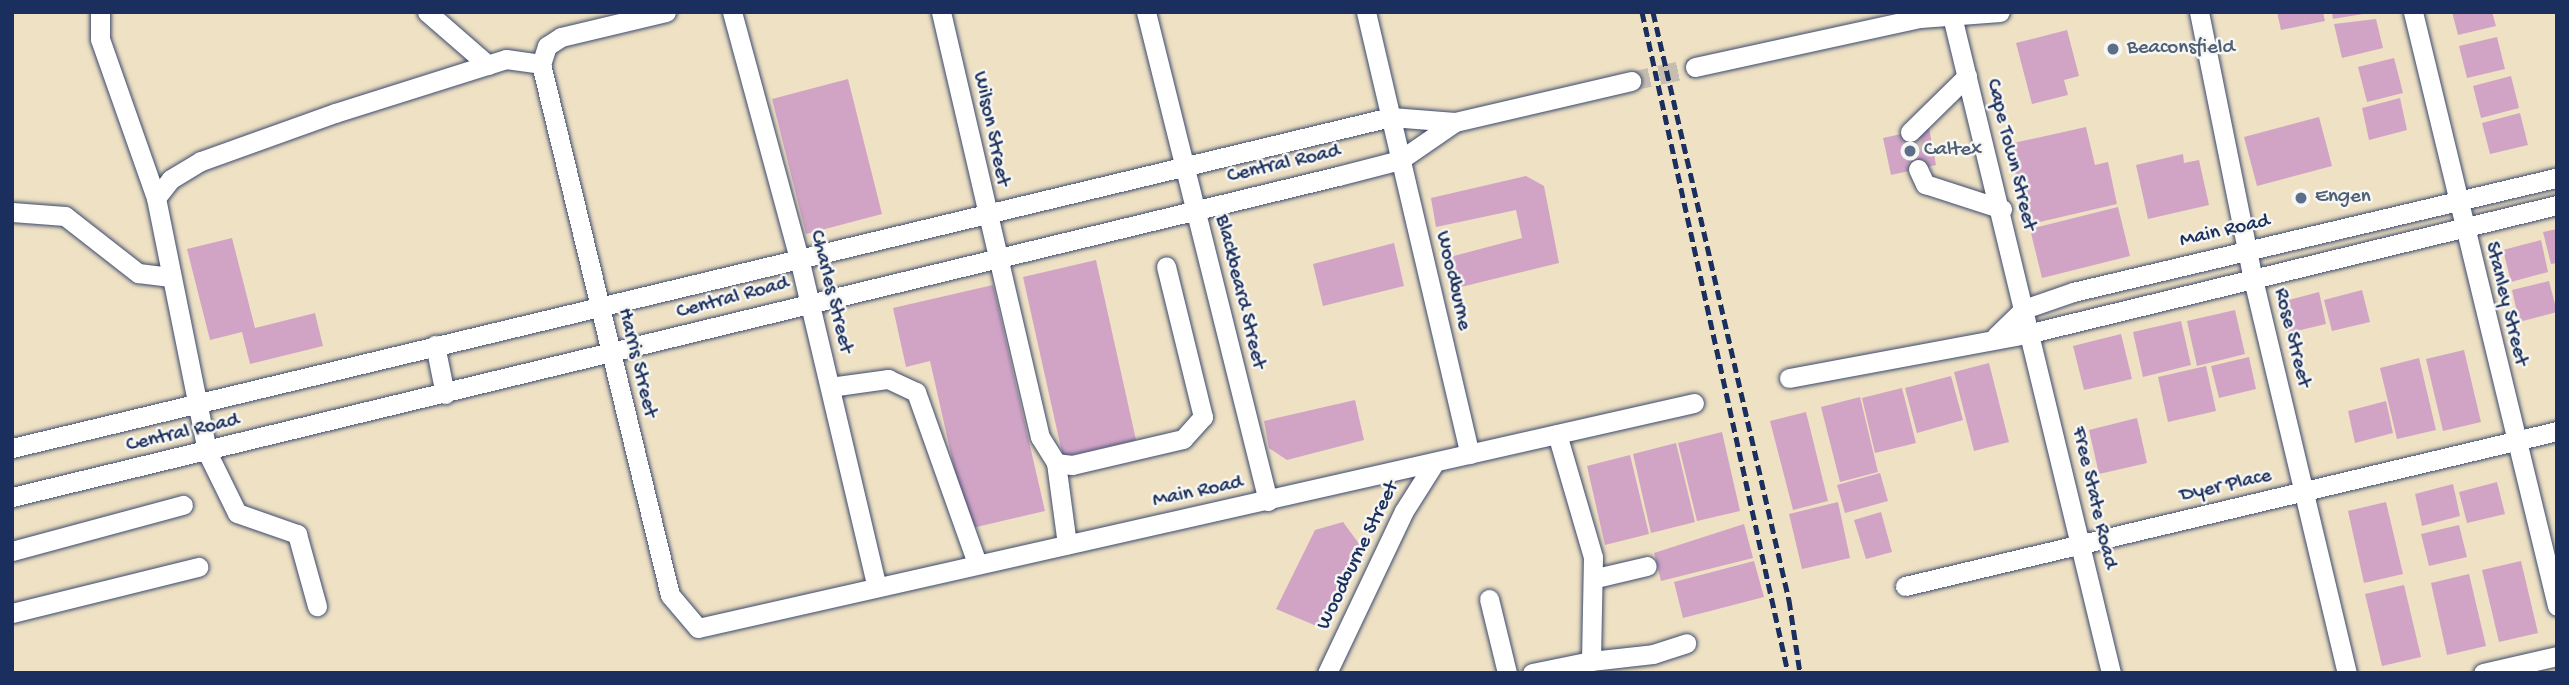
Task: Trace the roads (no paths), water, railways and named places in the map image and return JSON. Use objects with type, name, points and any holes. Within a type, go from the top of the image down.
[{"type":"street","points":[[100,12],[100,39],[156,198],[207,452],[237,513],[297,534],[317,606]]},
{"type":"street","points":[[427,12],[488,65]]},
{"type":"street","points":[[156,198],[201,160],[488,65],[517,57],[541,64],[547,46],[561,37],[666,12]]},
{"type":"street","name":"Charles Street","points":[[732,12],[799,258],[876,584]]},
{"type":"street","name":"Wilson Street","points":[[941,12],[986,216],[1040,437],[1056,463]]},
{"type":"street","name":"Blackbeard Street","points":[[1146,12],[1268,501]]},
{"type":"street","points":[[1366,12],[1391,117]]},
{"type":"street","points":[[1695,67],[1925,15],[2000,12]]},
{"type":"street","name":"Rose Street","points":[[2199,12],[2253,279],[2306,492],[2347,673]]},
{"type":"street","name":"Stanley Street","points":[[2413,12],[2557,606]]},
{"type":"street","name":"Cape Town Street","points":[[1952,16],[2031,334]]},
{"type":"street","name":"Harris Street","points":[[541,64],[544,86],[670,595],[688,622],[712,629]]},
{"type":"street","points":[[1910,132],[1967,76]]},
{"type":"street","name":"Central Road","points":[[12,449],[197,406],[598,303],[986,216],[1391,117],[1455,122],[1631,81]]},
{"type":"street","name":"Woodburne","points":[[1391,117],[1471,454]]},
{"type":"street","name":"Central Road","points":[[12,497],[611,354],[997,254],[1400,160],[1455,122]]},
{"type":"street","points":[[1918,169],[1925,184],[2002,209]]},
{"type":"street","name":"Main Road","points":[[1996,336],[2024,309],[2248,250],[2557,178]]},
{"type":"street","points":[[1789,378],[1996,336],[2031,334],[2557,205]]},
{"type":"street","points":[[12,212],[35,209],[65,216],[138,273],[171,277]]},
{"type":"street","points":[[1067,544],[1056,463],[1072,465],[1183,439],[1203,417],[1166,266]]},
{"type":"street","name":"Free State Road","points":[[2031,334],[2111,673]]},
{"type":"street","points":[[435,345],[445,394]]},
{"type":"street","points":[[830,387],[888,379],[916,392],[977,563]]},
{"type":"street","name":"Main Road","points":[[712,629],[876,584],[1268,501],[1694,403]]},
{"type":"street","name":"Dyer Place","points":[[1905,586],[2557,431]]},
{"type":"street","points":[[1557,434],[1596,578],[1591,661]]},
{"type":"street","name":"Woodburne Street","points":[[1323,672],[1404,510],[1435,462]]},
{"type":"street","points":[[12,551],[183,505]]},
{"type":"street","points":[[1596,578],[1647,566]]},
{"type":"street","points":[[12,613],[198,567]]},
{"type":"street","points":[[1489,599],[1507,673]]},
{"type":"street","points":[[1532,673],[1591,661],[1653,654],[1686,643]]},
{"type":"street","points":[[2483,673],[2557,656]]},
{"type":"tunnel","points":[[1631,81],[1695,67]]},
{"type":"tunnel","points":[[1910,132],[1918,169]]},
{"type":"railway","points":[[1642,12],[1788,673]]},
{"type":"railway","points":[[1653,12],[1789,600],[1800,673]]},
{"type":"place","name":"Beaconsfield","points":[[2113,49]]},
{"type":"place","name":"Caltex","points":[[1910,151]]},
{"type":"place","name":"Engen","points":[[2301,198]]}]
